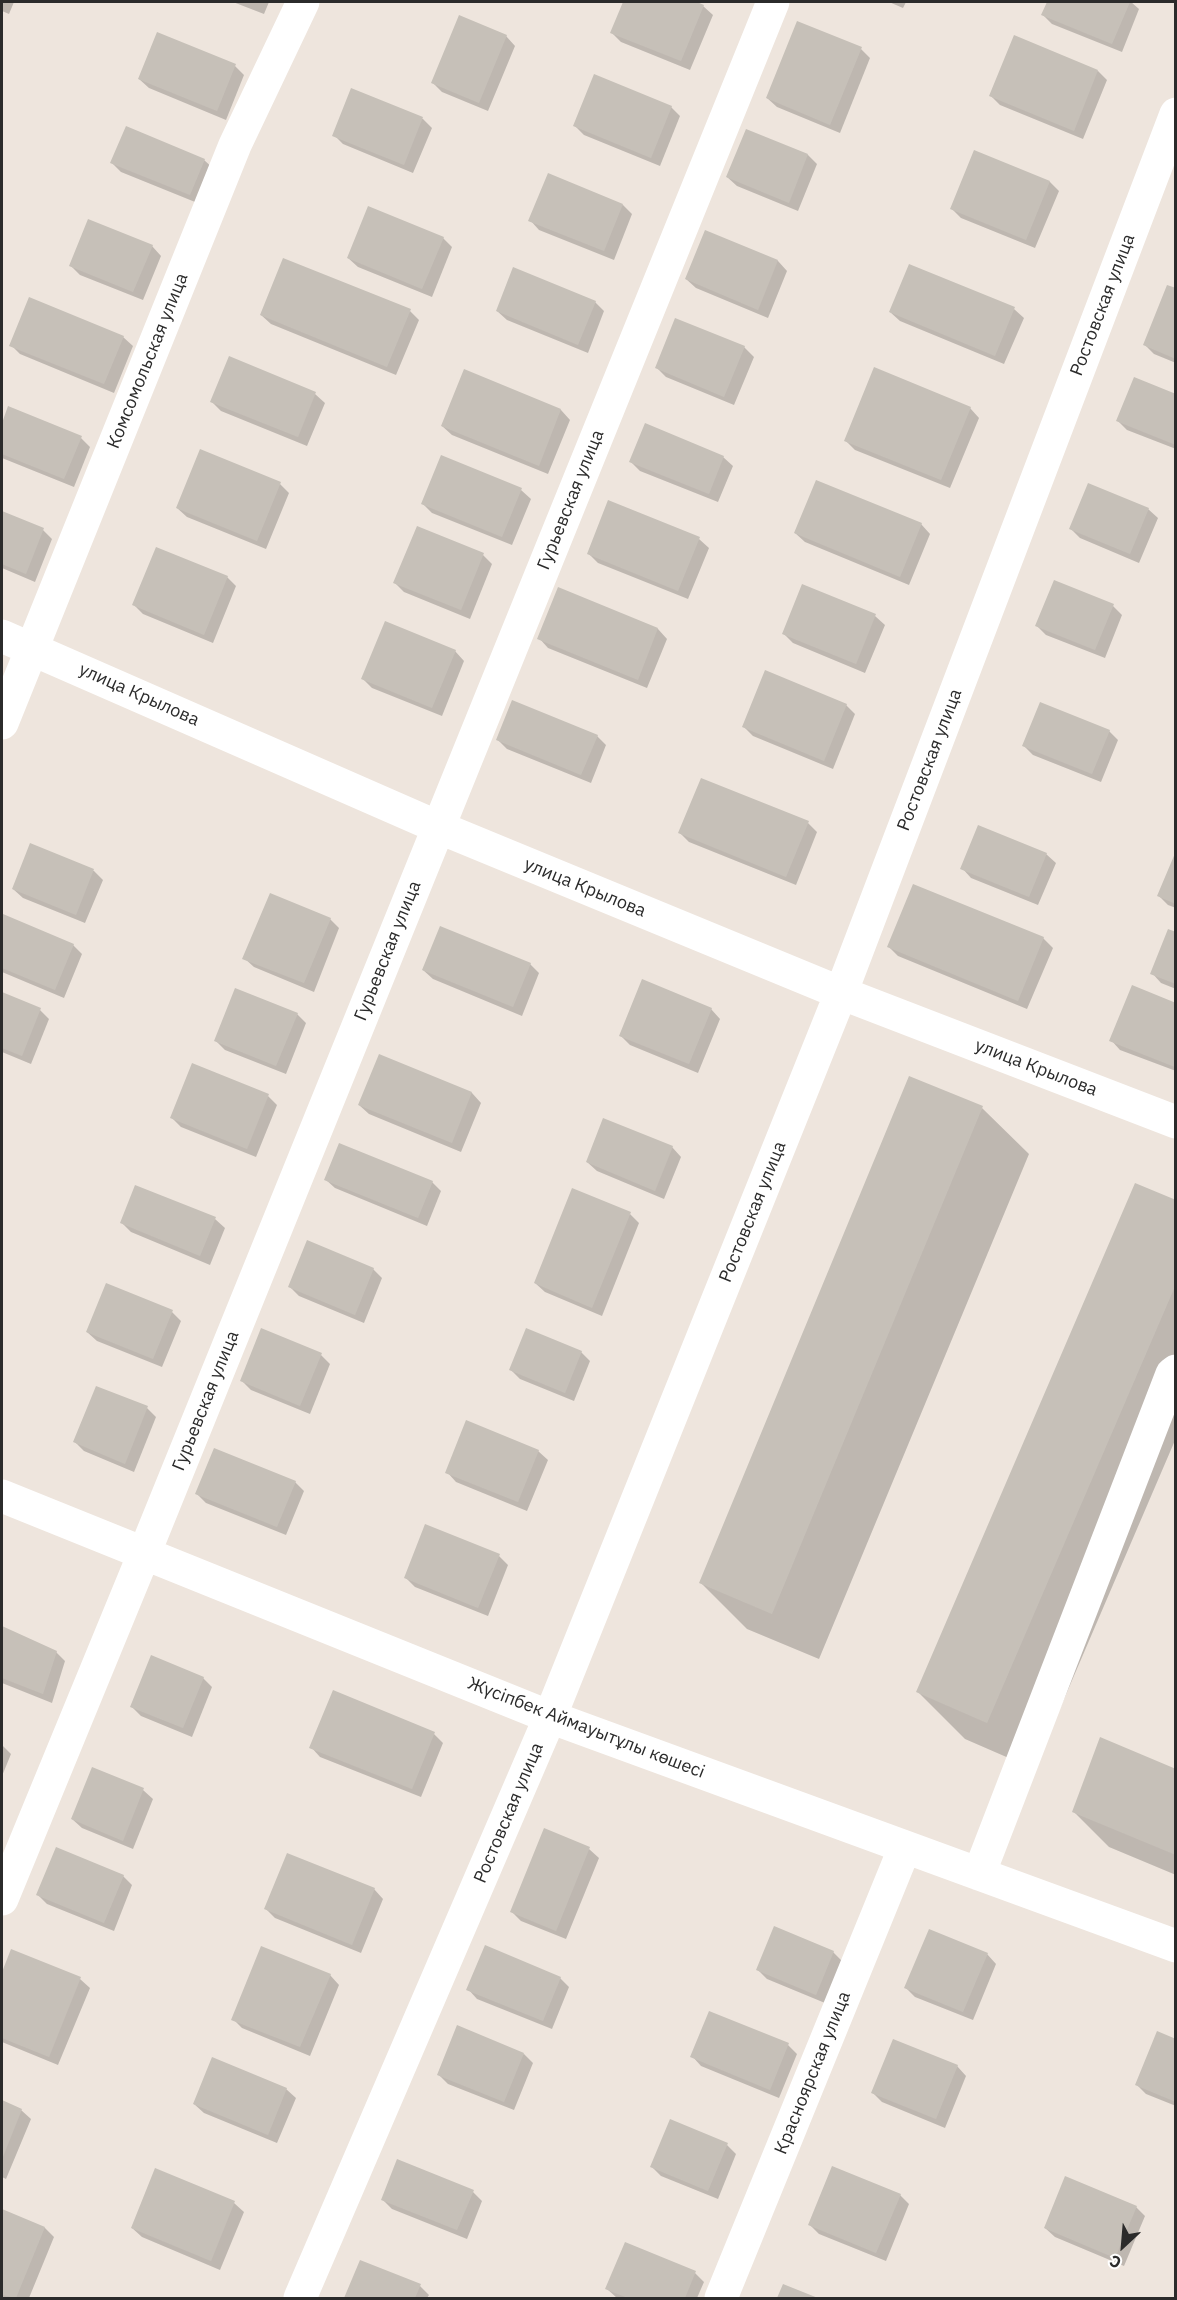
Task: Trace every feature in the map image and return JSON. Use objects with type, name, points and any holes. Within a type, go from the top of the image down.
[{"type":"street","name":"Комсомольская улица","points":[[2,723],[235,145],[303,2]]},
{"type":"street","name":"Гурьевская улица","points":[[2,1899],[773,2]]},
{"type":"street","name":"Ростовская улица","points":[[300,2298],[550,1717],[841,993],[1176,114]]},
{"type":"street","name":"улица Крылова","points":[[2,636],[438,827],[841,993],[1176,1122]]},
{"type":"street","points":[[979,1874],[1172,1374],[1176,1371]]},
{"type":"street","name":"Жүсіпбек Аймауытұлы көшесі","points":[[2,1496],[550,1717],[1176,1946]]},
{"type":"street","name":"Красноярская улица","points":[[721,2298],[905,1847]]},
{"type":"building","points":[[623,2],[697,2],[704,5],[681,61],[610,33]]},
{"type":"building","points":[[1047,2],[1130,2],[1112,44],[1041,15]]},
{"type":"building","points":[[459,15],[507,35],[479,103],[431,83]]},
{"type":"building","points":[[797,21],[862,47],[830,125],[766,98]]},
{"type":"building","points":[[157,32],[236,64],[217,111],[138,79]]},
{"type":"building","points":[[1014,35],[1098,70],[1074,131],[989,96]]},
{"type":"building","points":[[594,74],[672,106],[651,158],[573,126]]},
{"type":"building","points":[[351,88],[423,117],[404,165],[332,136]]},
{"type":"building","points":[[126,126],[205,159],[190,195],[110,163]]},
{"type":"building","points":[[746,129],[808,154],[789,203],[726,177]]},
{"type":"building","points":[[974,150],[1050,181],[1026,240],[950,209]]},
{"type":"building","points":[[548,173],[623,204],[604,251],[528,221]]},
{"type":"building","points":[[368,206],[444,237],[422,289],[347,258]]},
{"type":"building","points":[[88,219],[153,245],[133,292],[69,266]]},
{"type":"building","points":[[705,230],[778,260],[758,310],[685,279]]},
{"type":"building","points":[[283,258],[411,309],[387,367],[260,315]]},
{"type":"building","points":[[909,264],[1015,307],[995,356],[889,312]]},
{"type":"building","points":[[513,267],[596,301],[578,345],[496,311]]},
{"type":"building","points":[[1167,285],[1176,288],[1176,359],[1143,345]]},
{"type":"building","points":[[29,297],[124,336],[104,384],[9,346]]},
{"type":"building","points":[[675,318],[745,346],[724,397],[655,368]]},
{"type":"building","points":[[229,356],[316,392],[298,437],[210,402]]},
{"type":"building","points":[[874,367],[971,407],[941,480],[844,441]]},
{"type":"building","points":[[464,369],[561,409],[539,466],[441,426]]},
{"type":"building","points":[[1134,377],[1176,394],[1176,445],[1116,421]]},
{"type":"building","points":[[8,406],[82,436],[64,479],[2,454],[2,423]]},
{"type":"building","points":[[645,423],[724,456],[709,494],[629,462]]},
{"type":"building","points":[[200,449],[281,482],[257,541],[176,508]]},
{"type":"building","points":[[441,455],[522,488],[502,537],[421,504]]},
{"type":"building","points":[[816,480],[922,523],[900,577],[794,533]]},
{"type":"building","points":[[1088,483],[1149,508],[1130,554],[1069,529]]},
{"type":"building","points":[[608,500],[700,537],[678,591],[587,554]]},
{"type":"building","points":[[2,511],[44,528],[26,574],[2,564]]},
{"type":"building","points":[[417,526],[484,553],[461,610],[393,583]]},
{"type":"building","points":[[156,547],[228,576],[204,635],[132,605]]},
{"type":"building","points":[[1054,580],[1114,604],[1095,650],[1035,626]]},
{"type":"building","points":[[802,584],[876,614],[856,664],[782,634]]},
{"type":"building","points":[[558,587],[658,628],[638,680],[537,639]]},
{"type":"building","points":[[385,621],[456,650],[432,708],[361,679]]},
{"type":"building","points":[[765,670],[847,704],[824,761],[742,727]]},
{"type":"building","points":[[512,700],[598,735],[581,775],[496,740]]},
{"type":"building","points":[[1040,702],[1110,730],[1092,774],[1022,746]]},
{"type":"building","points":[[701,778],[809,821],[786,877],[678,833]]},
{"type":"building","points":[[978,825],[1047,853],[1029,897],[960,869]]},
{"type":"building","points":[[30,843],[94,869],[76,915],[12,889]]},
{"type":"building","points":[[1176,851],[1176,904],[1157,896]]},
{"type":"building","points":[[913,884],[1044,937],[1018,1001],[887,947]]},
{"type":"building","points":[[270,893],[331,918],[304,983],[242,959]]},
{"type":"building","points":[[3,914],[74,944],[55,990],[2,968]]},
{"type":"building","points":[[440,926],[531,963],[513,1007],[422,970]]},
{"type":"building","points":[[1168,929],[1176,932],[1176,984],[1150,974]]},
{"type":"building","points":[[642,979],[712,1008],[689,1064],[619,1036]]},
{"type":"building","points":[[1132,985],[1176,1003],[1175,1067],[1109,1041]]},
{"type":"building","points":[[235,988],[298,1013],[276,1066],[214,1041]]},
{"type":"building","points":[[2,992],[41,1008],[22,1056],[2,1048]]},
{"type":"building","points":[[379,1054],[472,1092],[452,1143],[358,1105]]},
{"type":"building","points":[[192,1063],[269,1094],[247,1149],[170,1118]]},
{"type":"building","points":[[909,1076],[983,1106],[772,1614],[699,1583]]},
{"type":"building","points":[[603,1118],[673,1146],[655,1191],[586,1162]]},
{"type":"building","points":[[339,1143],[433,1181],[418,1218],[324,1180]]},
{"type":"building","points":[[1135,1183],[1176,1200],[1176,1284],[987,1723],[916,1692]]},
{"type":"building","points":[[135,1185],[216,1217],[200,1256],[120,1223]]},
{"type":"building","points":[[572,1188],[631,1212],[592,1308],[534,1283]]},
{"type":"building","points":[[307,1240],[374,1268],[355,1315],[288,1287]]},
{"type":"building","points":[[106,1283],[173,1310],[153,1359],[86,1332]]},
{"type":"building","points":[[261,1328],[322,1353],[300,1406],[240,1381]]},
{"type":"building","points":[[526,1328],[582,1351],[565,1393],[509,1370]]},
{"type":"building","points":[[96,1386],[148,1406],[125,1464],[73,1442]]},
{"type":"building","points":[[466,1420],[539,1450],[518,1502],[445,1473]]},
{"type":"building","points":[[214,1448],[296,1481],[277,1527],[195,1494]]},
{"type":"building","points":[[425,1524],[500,1554],[478,1608],[404,1578]]},
{"type":"building","points":[[2,1626],[57,1651],[43,1694],[2,1678]]},
{"type":"building","points":[[151,1655],[204,1677],[183,1728],[130,1707]]},
{"type":"building","points":[[333,1690],[435,1732],[412,1789],[309,1748]]},
{"type":"building","points":[[1100,1737],[1176,1769],[1176,1855],[1072,1812]]},
{"type":"building","points":[[92,1767],[144,1788],[123,1841],[71,1819]]},
{"type":"building","points":[[544,1828],[590,1847],[556,1931],[510,1912]]},
{"type":"building","points":[[56,1847],[124,1875],[104,1923],[36,1895]]},
{"type":"building","points":[[287,1853],[375,1888],[352,1945],[264,1909]]},
{"type":"building","points":[[774,1926],[834,1951],[816,1995],[756,1970]]},
{"type":"building","points":[[929,1929],[988,1953],[963,2012],[904,1988]]},
{"type":"building","points":[[485,1945],[561,1977],[543,2021],[466,1990]]},
{"type":"building","points":[[261,1946],[331,1974],[300,2047],[231,2020]]},
{"type":"building","points":[[11,1949],[81,1977],[49,2057],[2,2038],[2,1972]]},
{"type":"building","points":[[709,2011],[789,2043],[770,2090],[690,2057]]},
{"type":"building","points":[[457,2025],[524,2053],[504,2102],[437,2075]]},
{"type":"building","points":[[1157,2031],[1176,2039],[1176,2102],[1135,2085]]},
{"type":"building","points":[[893,2039],[958,2065],[936,2119],[871,2093]]},
{"type":"building","points":[[212,2057],[287,2088],[268,2135],[193,2104]]},
{"type":"building","points":[[2,2100],[22,2109],[2,2159]]},
{"type":"building","points":[[670,2119],[728,2143],[708,2191],[650,2167]]},
{"type":"building","points":[[397,2159],[474,2190],[457,2230],[381,2200]]},
{"type":"building","points":[[832,2166],[901,2194],[876,2253],[808,2225]]},
{"type":"building","points":[[155,2168],[235,2201],[211,2261],[131,2228]]},
{"type":"building","points":[[1065,2176],[1137,2206],[1115,2258],[1044,2228]]},
{"type":"building","points":[[2,2209],[45,2227],[16,2298],[2,2295]]},
{"type":"building","points":[[625,2242],[696,2271],[685,2298],[628,2298],[605,2289]]},
{"type":"building","points":[[360,2260],[421,2284],[415,2298],[344,2298]]},
{"type":"building","points":[[783,2284],[818,2298],[777,2298]]}]
